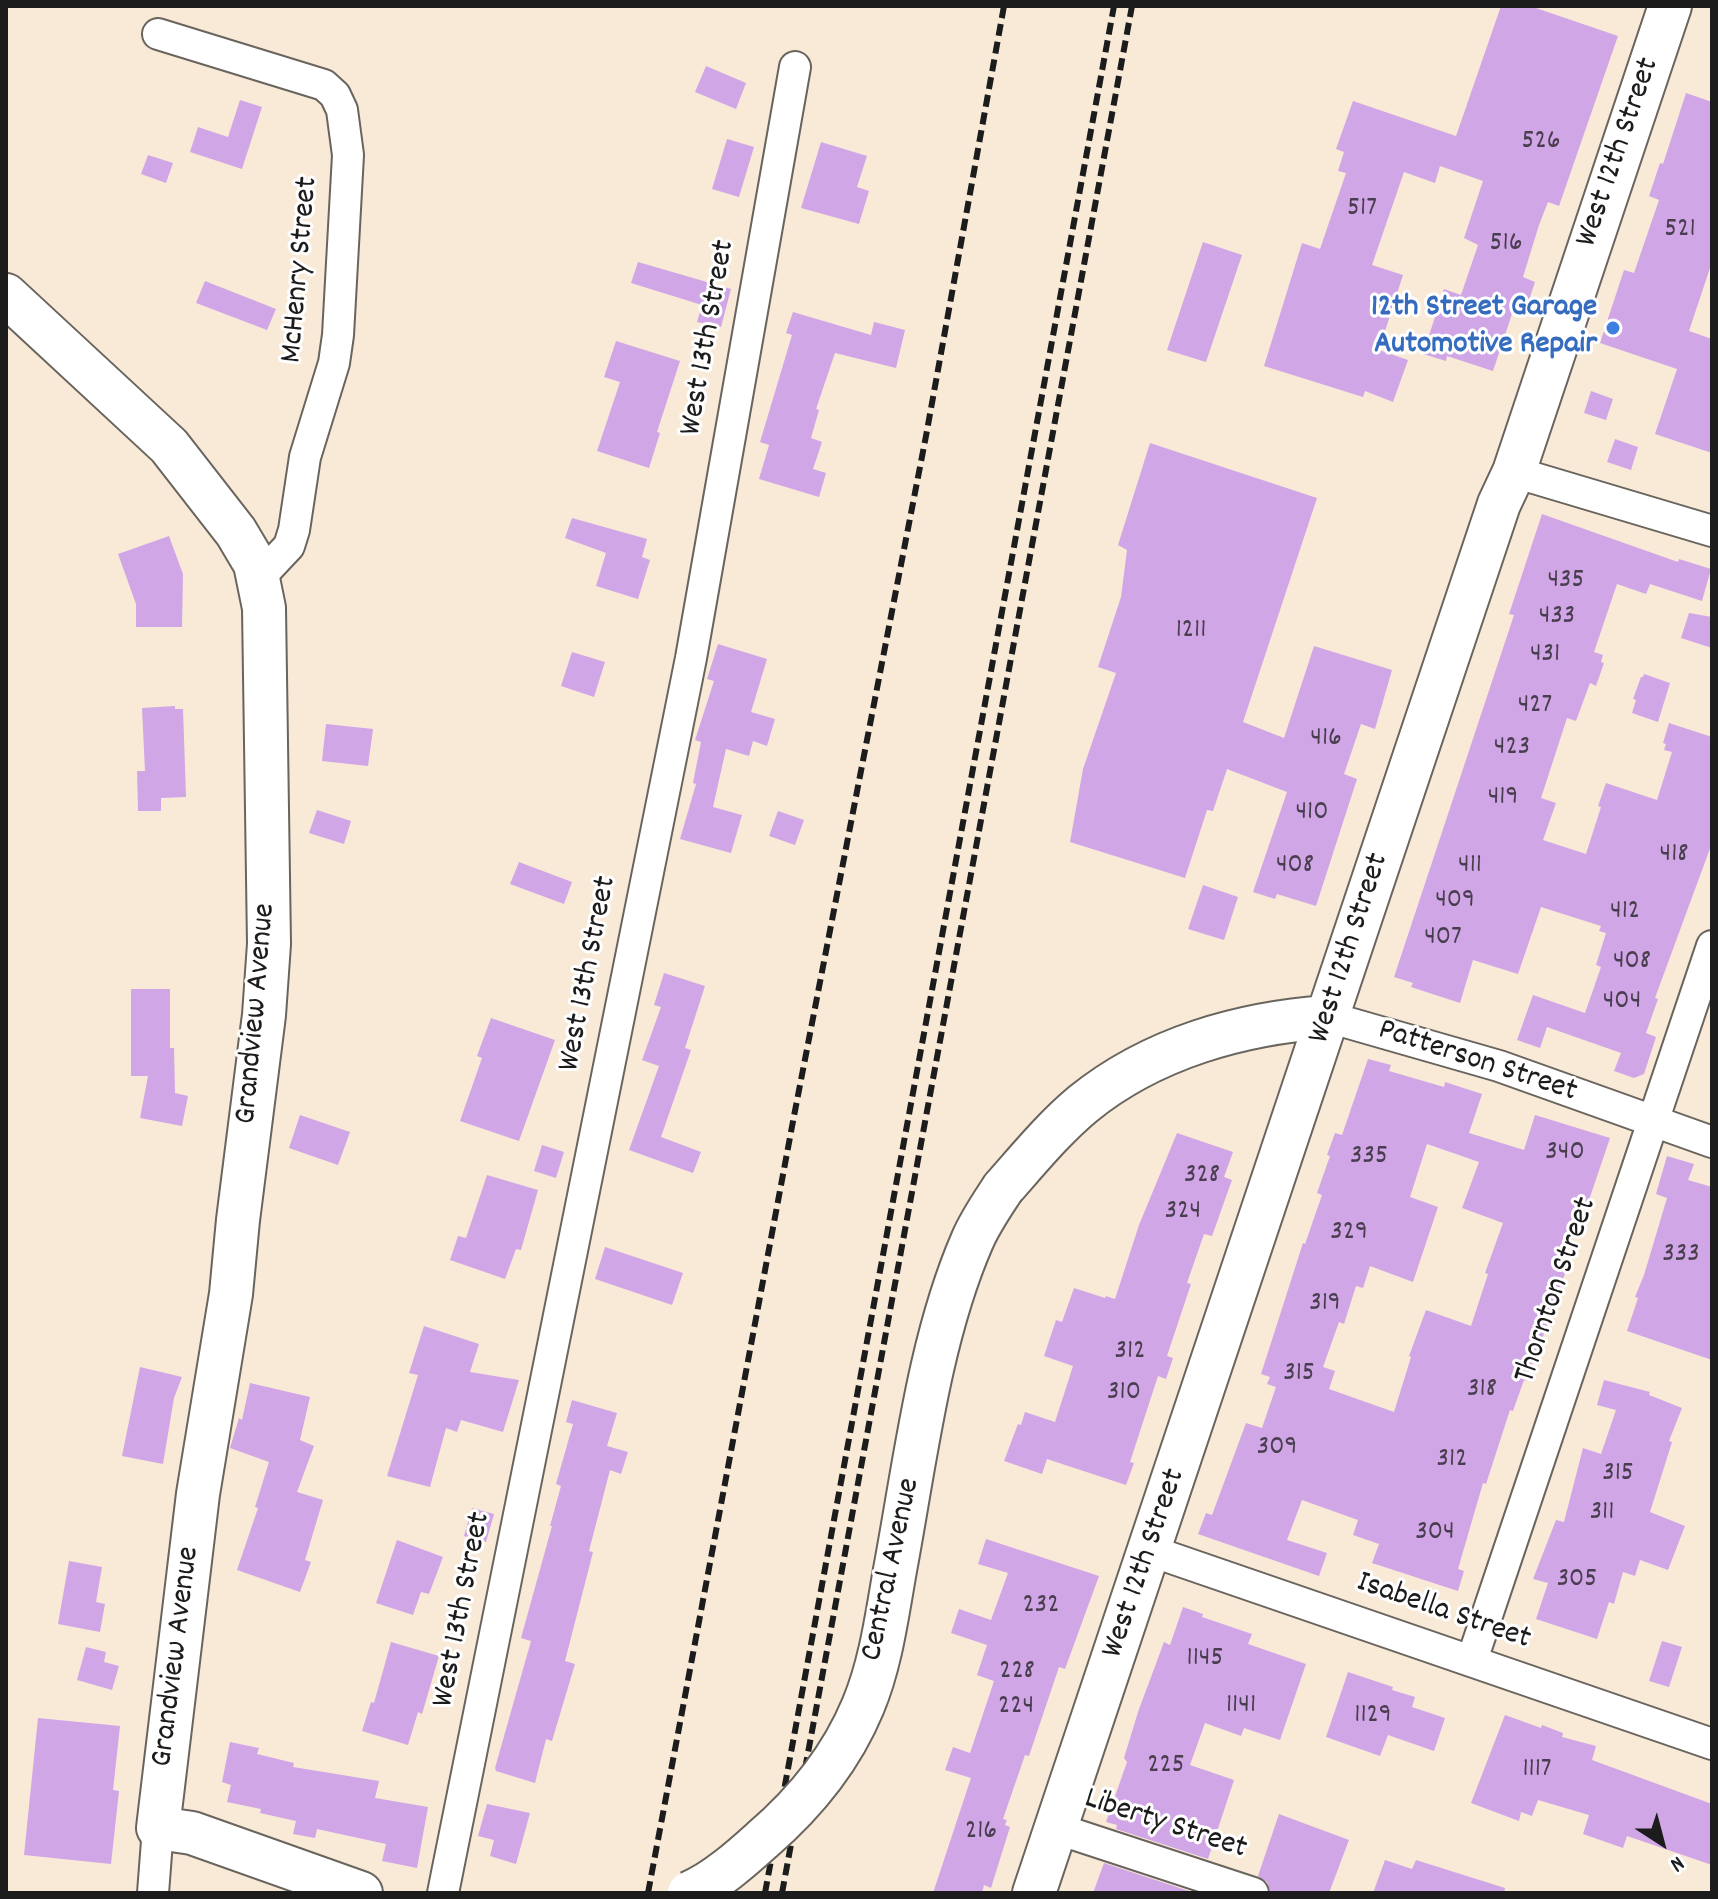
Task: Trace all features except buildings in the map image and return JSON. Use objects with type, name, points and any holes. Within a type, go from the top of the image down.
[{"type":"street","name":"West 12th Street","points":[[1034,1893],[1499,504],[1514,472],[1670,6]]},
{"type":"street","name":"McHenry Street","points":[[158,34],[324,85],[335,95],[342,110],[348,155],[334,363],[305,457],[289,546],[257,580]]},
{"type":"street","name":"West 13th Street","points":[[443,1893],[691,658],[795,67]]},
{"type":"street","name":"Grandview Avenue","points":[[6,295],[169,446],[236,532],[255,564],[264,608],[269,944],[264,1015],[231,1294],[198,1494],[158,1828]]},
{"type":"street","points":[[1514,472],[1712,531]]},
{"type":"street","name":"Thornton Street","points":[[1472,1660],[1712,946]]},
{"type":"street","name":"Patterson Street","points":[[1003,1188],[1049,1136],[1084,1104],[1130,1073],[1189,1044],[1238,1030],[1286,1020],[1328,1017],[1499,1066],[1712,1142]]},
{"type":"street","name":"Central Avenue","points":[[689,1893],[742,1858],[781,1824],[815,1788],[845,1742],[864,1704],[881,1644],[939,1336],[956,1279],[974,1237],[1003,1188]]},
{"type":"street","name":"Isabella Street","points":[[1151,1551],[1712,1744]]},
{"type":"street","points":[[153,1893],[158,1828],[192,1833],[361,1893]]},
{"type":"street","name":"Liberty Street","points":[[1055,1828],[1253,1893]]},
{"type":"railway","points":[[648,1893],[926,436],[1004,6]]},
{"type":"railway","points":[[765,1893],[1114,6]]},
{"type":"railway","points":[[782,1893],[1132,6]]},
{"type":"place","name":"12th Street Garage Automotive Repair","points":[[1613,328]]}]
